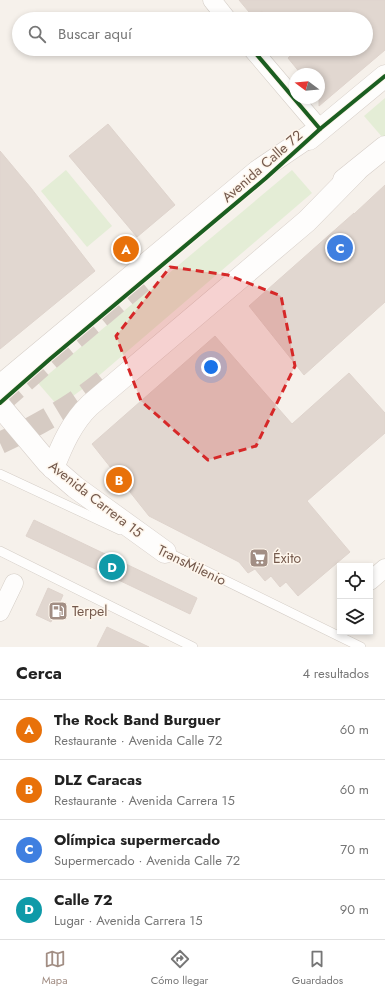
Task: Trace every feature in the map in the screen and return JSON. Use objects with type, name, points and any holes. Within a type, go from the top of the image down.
[{"type":"main road","name":"Avenida Calle 72","points":[[190,241],[266,178],[320,129],[385,76]]},
{"type":"main road","points":[[0,386],[258,171],[320,129]]},
{"type":"main road","points":[[226,276],[296,217],[385,147]]},
{"type":"main road","points":[[53,468],[68,435],[83,412],[90,405],[307,221],[356,171]]},
{"type":"main road","name":"Avenida Carrera 15","points":[[0,406],[53,468],[75,487],[166,552]]},
{"type":"street","points":[[212,0],[221,12]]},
{"type":"street","points":[[258,56],[320,129]]},
{"type":"street","points":[[373,578],[385,568]]},
{"type":"street","points":[[0,612],[14,583]]},
{"type":"lane","name":"TransMilenio","points":[[0,474],[166,552],[361,647]]},
{"type":"lane","points":[[0,551],[193,647]]},
{"type":"highlighted area","points":[[170,267],[228,275],[281,296],[295,366],[256,446],[208,460],[141,401],[116,336]]},
{"type":"green space","points":[[385,98],[385,136],[383,138],[364,116]]},
{"type":"green space","points":[[66,170],[112,226],[87,247],[41,191]]},
{"type":"green space","points":[[292,170],[312,193],[88,385],[57,405],[38,383]]},
{"type":"building","points":[[239,0],[385,0],[385,50],[325,101],[325,68],[296,68],[288,58],[290,56],[373,56],[373,12],[249,12]]},
{"type":"building","points":[[108,124],[175,205],[137,237],[69,156]]},
{"type":"building","points":[[0,151],[31,188],[95,271],[0,349]]},
{"type":"building","points":[[385,185],[385,302],[304,375],[249,306]]},
{"type":"building","points":[[215,336],[292,424],[349,373],[385,413],[385,433],[307,501],[350,552],[298,596],[286,582],[280,587],[271,576],[265,581],[255,569],[248,573],[239,562],[149,516],[92,444]]},
{"type":"building","points":[[34,520],[197,598],[190,614],[26,536]]},
{"type":"building","points":[[48,588],[63,595],[51,622],[36,615]]},
{"type":"building","points":[[107,627],[149,647],[97,647]]},
{"type":"tunnel","points":[[0,403],[142,282]]},
{"type":"tunnel","points":[[0,443],[57,413],[84,396],[109,376]]},
{"type":"cycle path","points":[[258,56],[320,129]]},
{"type":"cycle path","points":[[0,403],[50,359],[266,178],[320,129],[385,76]]},
{"type":"place","name":"Olímpica supermercado","points":[[340,248]]},
{"type":"place","name":"The Rock Band Burguer","points":[[126,249]]},
{"type":"place","name":"DLZ Caracas","points":[[119,480]]},
{"type":"place","name":"Éxito","points":[[259,558]]},
{"type":"place","name":"Calle 72","points":[[112,567]]},
{"type":"place","name":"Terpel","points":[[58,611]]}]
